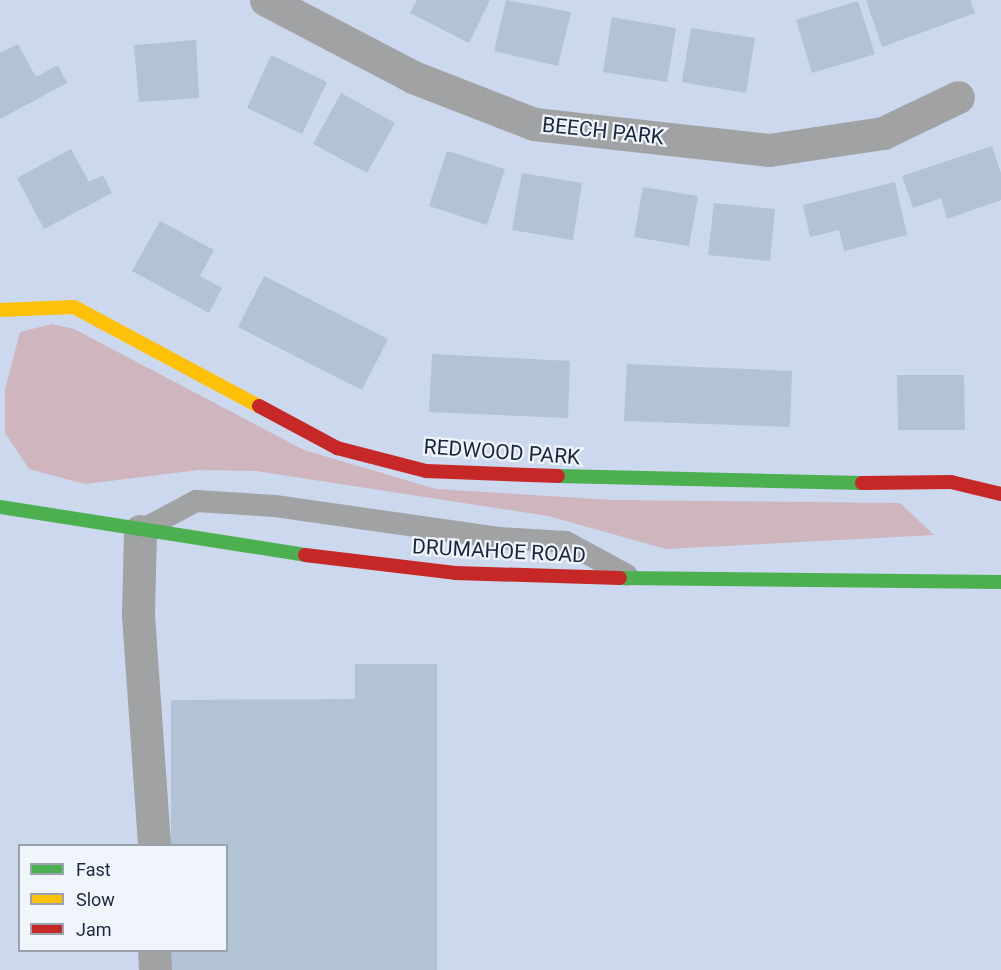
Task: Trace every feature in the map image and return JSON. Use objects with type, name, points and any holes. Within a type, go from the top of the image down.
[{"type":"street","name":"BEECH PARK","points":[[266,0],[413,77],[534,124],[770,150],[883,133],[958,97]]},
{"type":"street","name":"REDWOOD PARK","points":[[0,310],[74,308],[337,448],[426,471],[779,484],[951,482],[1001,494]]},
{"type":"street","name":"DRUMAHOE ROAD","points":[[0,507],[140,531],[455,573],[636,579],[1001,582]]},
{"type":"street","points":[[140,531],[138,615],[154,844]]},
{"type":"street","points":[[154,952],[155,970]]},
{"type":"lane","points":[[140,531],[196,501],[275,506],[566,542],[636,579]]},
{"type":"shaded area","points":[[52,324],[74,329],[304,450],[436,489],[613,500],[900,503],[934,535],[666,549],[548,516],[256,471],[199,470],[85,484],[29,469],[5,433],[5,390],[20,332]]},
{"type":"building","points":[[417,0],[490,0],[469,43],[410,13]]},
{"type":"building","points":[[506,0],[571,12],[558,66],[494,51]]},
{"type":"building","points":[[866,0],[970,0],[975,13],[882,47]]},
{"type":"building","points":[[858,1],[875,54],[812,73],[796,20]]},
{"type":"building","points":[[612,17],[676,28],[667,82],[603,72]]},
{"type":"building","points":[[691,28],[755,38],[746,93],[682,82]]},
{"type":"building","points":[[196,40],[199,98],[139,102],[134,45]]},
{"type":"building","points":[[18,44],[36,77],[58,65],[67,83],[0,119],[0,53]]},
{"type":"building","points":[[271,55],[327,82],[302,134],[247,108]]},
{"type":"building","points":[[341,93],[395,123],[367,173],[313,144]]},
{"type":"building","points":[[992,146],[1001,173],[1001,200],[947,219],[941,198],[913,208],[902,176]]},
{"type":"building","points":[[71,149],[89,182],[103,175],[112,193],[44,229],[17,178]]},
{"type":"building","points":[[447,151],[505,169],[487,225],[429,206]]},
{"type":"building","points":[[522,173],[582,183],[573,240],[512,230]]},
{"type":"building","points":[[895,182],[907,235],[844,251],[839,230],[810,237],[803,205]]},
{"type":"building","points":[[643,187],[698,196],[689,246],[634,237]]},
{"type":"building","points":[[714,203],[775,209],[770,261],[708,255]]},
{"type":"building","points":[[160,221],[214,250],[200,276],[222,288],[209,313],[132,271]]},
{"type":"building","points":[[264,276],[388,339],[362,390],[238,327]]},
{"type":"building","points":[[432,354],[570,361],[568,418],[429,412]]},
{"type":"building","points":[[627,364],[792,371],[790,427],[624,421]]},
{"type":"building","points":[[897,375],[964,375],[965,430],[898,430]]},
{"type":"building","points":[[355,664],[437,664],[437,970],[171,970],[171,952],[228,952],[228,844],[171,844],[171,700],[355,699]]},
{"type":"traffic: fast","points":[[558,476],[862,483]]},
{"type":"traffic: fast","points":[[0,507],[305,555]]},
{"type":"traffic: fast","points":[[620,578],[1001,582]]},
{"type":"traffic: slow","points":[[0,310],[74,307],[259,406]]},
{"type":"traffic: jam","points":[[259,406],[337,448],[426,471],[558,476]]},
{"type":"traffic: jam","points":[[862,483],[951,482],[1001,494]]},
{"type":"traffic: jam","points":[[305,555],[455,573],[620,578]]}]
